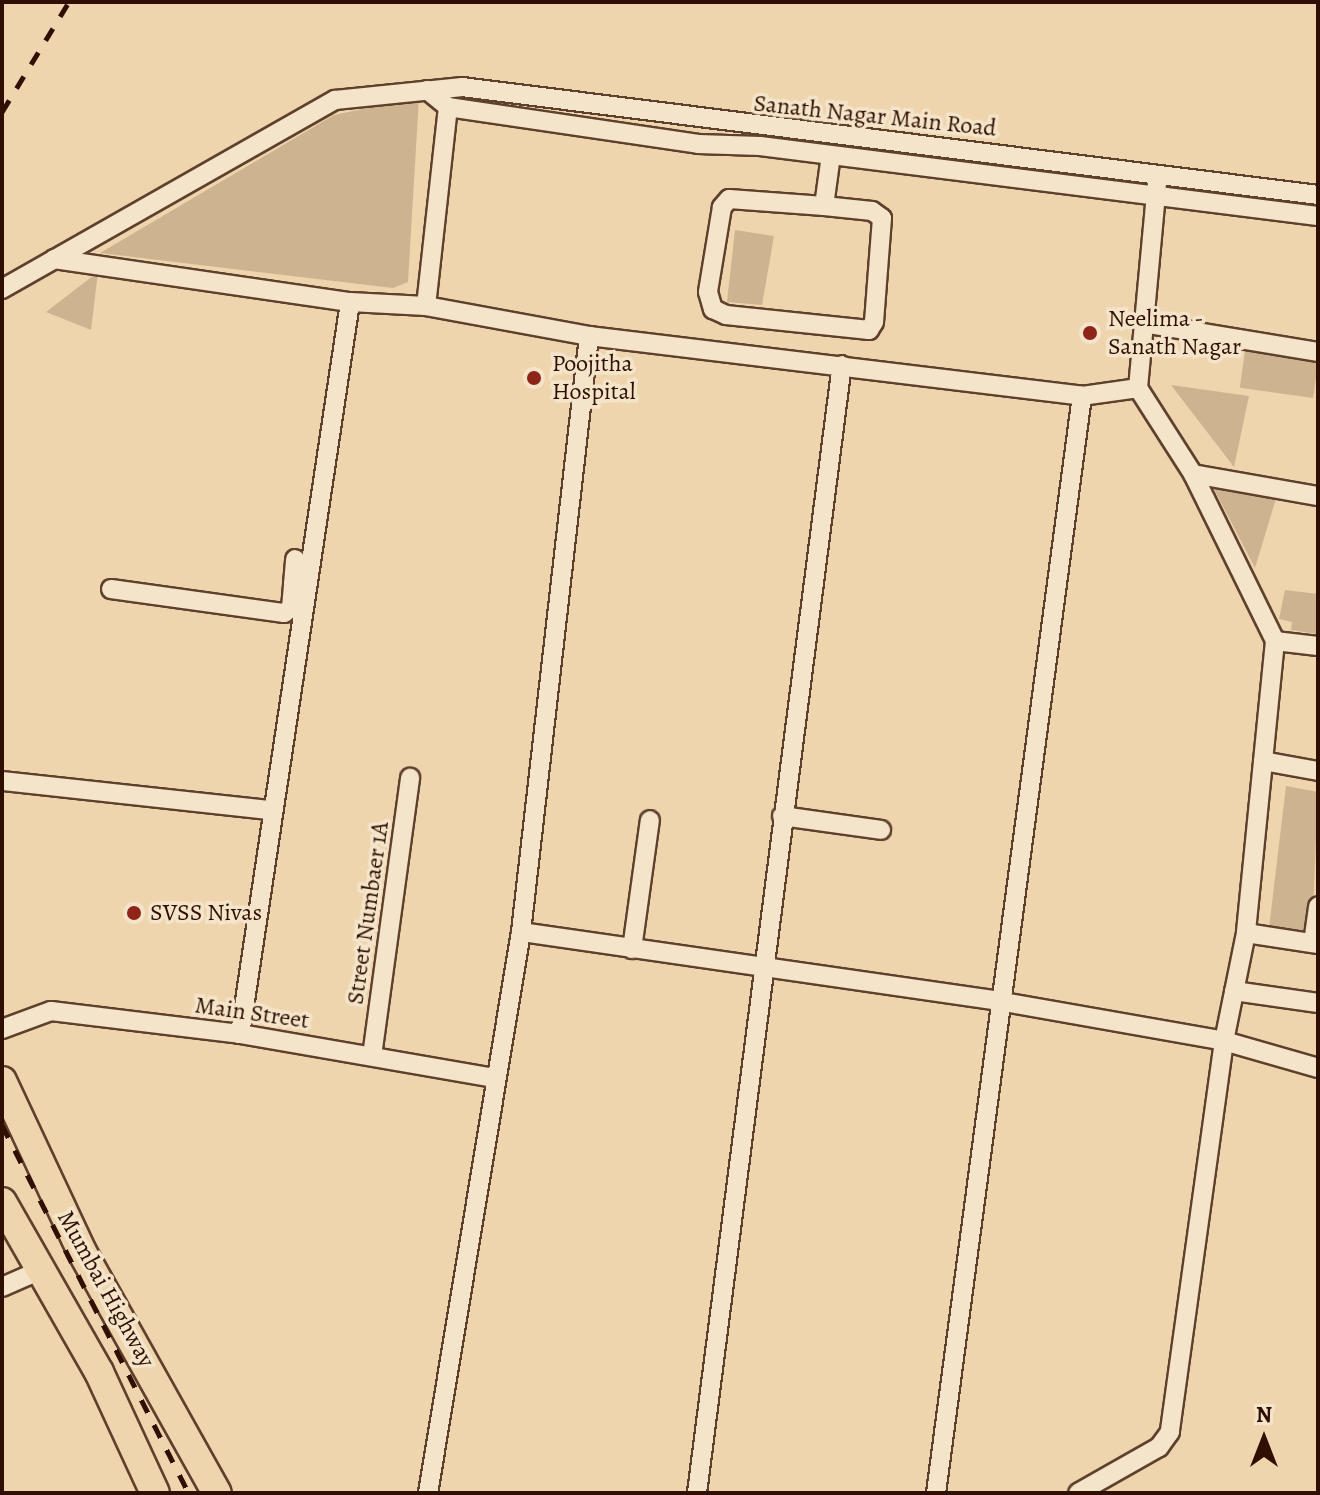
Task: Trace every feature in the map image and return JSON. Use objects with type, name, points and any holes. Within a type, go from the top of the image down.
[{"type":"highway","name":"Mumbai Highway","points":[[2,1081],[81,1250],[140,1349],[217,1493]]},
{"type":"highway","name":"Mumbai Highway","points":[[2,1202],[99,1372],[155,1493]]},
{"type":"highway","points":[[99,1372],[140,1349]]},
{"type":"street","name":"Sanath Nagar Main Road","points":[[2,289],[335,100],[462,87],[645,113],[1159,172],[1318,195]]},
{"type":"street","points":[[427,90],[448,107],[698,144],[831,155],[1156,193],[1318,216]]},
{"type":"street","points":[[426,306],[448,107]]},
{"type":"street","points":[[824,206],[831,155]]},
{"type":"street","points":[[1078,1493],[1159,1447],[1170,1432],[1224,1041],[1246,933],[1275,641],[1193,474],[1138,388],[1159,172]]},
{"type":"street","points":[[729,199],[824,206],[872,211],[882,218],[874,322],[869,330],[726,315],[713,309],[708,292],[722,207],[729,199]]},
{"type":"street","points":[[54,259],[350,302],[426,306],[589,336],[1082,396],[1138,388]]},
{"type":"street","points":[[240,1034],[300,574],[350,302]]},
{"type":"street","points":[[1143,323],[1318,352]]},
{"type":"street","points":[[428,1493],[521,932],[589,336]]},
{"type":"street","points":[[697,1493],[762,967],[842,365]]},
{"type":"street","points":[[936,1493],[998,1001],[1082,396]]},
{"type":"street","points":[[1193,474],[1318,496]]},
{"type":"street","points":[[111,589],[284,613],[291,608],[300,574]]},
{"type":"street","points":[[1275,641],[1318,646]]},
{"type":"street","points":[[1263,761],[1318,771]]},
{"type":"street","name":"Street Numbaer 1A","points":[[372,1056],[410,778]]},
{"type":"street","points":[[2,781],[271,810]]},
{"type":"street","points":[[782,816],[881,830]]},
{"type":"street","points":[[632,949],[650,820]]},
{"type":"street","points":[[1246,933],[1315,943],[1318,906]]},
{"type":"street","points":[[521,932],[998,1001],[1224,1041],[1318,1068]]},
{"type":"street","points":[[1234,991],[1318,1003]]},
{"type":"street","name":"Main Street","points":[[2,1029],[51,1011],[240,1034],[496,1078]]},
{"type":"street","points":[[2,1287],[41,1270]]},
{"type":"shaded area","points":[[419,97],[408,282],[393,288],[100,253],[334,115]]},
{"type":"shaded area","points":[[735,230],[774,236],[762,305],[727,302]]},
{"type":"shaded area","points":[[98,272],[91,330],[46,312]]},
{"type":"shaded area","points":[[1245,351],[1318,361],[1313,398],[1240,388]]},
{"type":"shaded area","points":[[1171,385],[1249,396],[1234,467]]},
{"type":"shaded area","points":[[1212,485],[1278,492],[1255,568]]},
{"type":"shaded area","points":[[1285,590],[1318,594],[1318,634],[1291,630],[1292,622],[1279,619]]},
{"type":"shaded area","points":[[1286,786],[1318,792],[1312,935],[1269,928]]},
{"type":"railway","points":[[2,112],[69,2]]},
{"type":"railway","points":[[2,1125],[189,1493]]},
{"type":"place","name":"Neelima - Sanath Nagar","points":[[1090,333]]},
{"type":"place","name":"Poojitha Hospital","points":[[534,378]]},
{"type":"place","name":"SVSS Nivas","points":[[134,913]]}]
